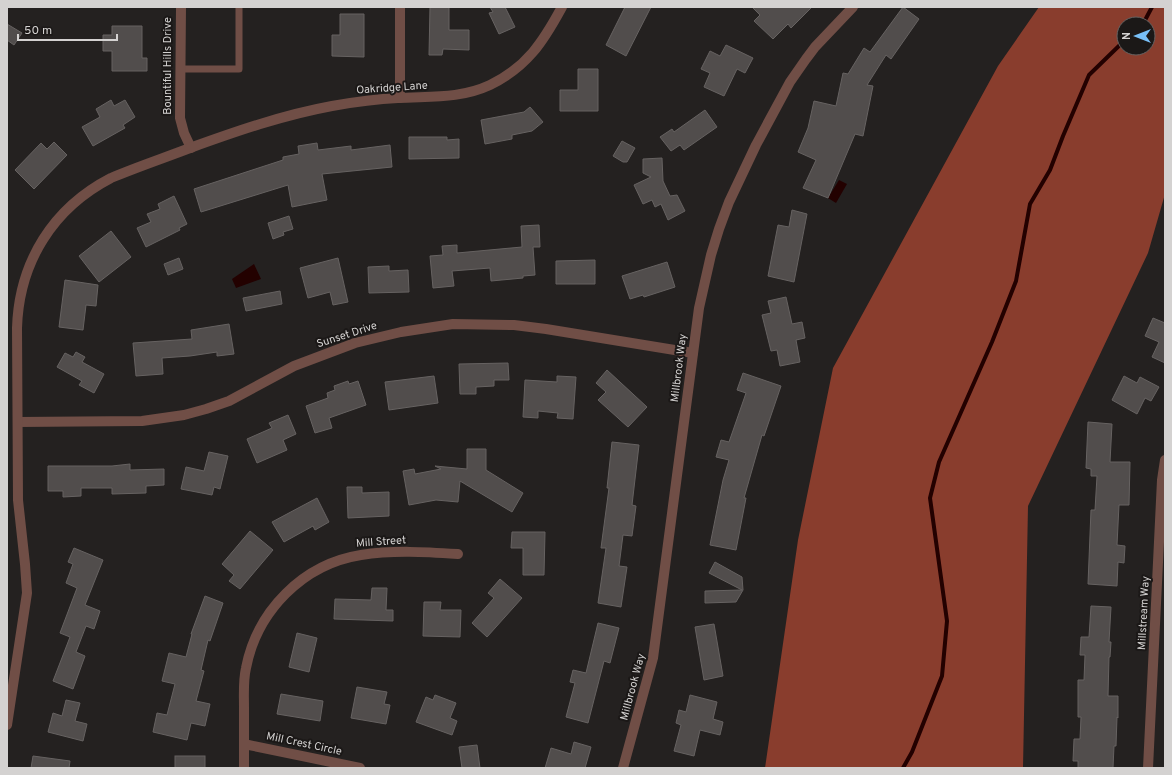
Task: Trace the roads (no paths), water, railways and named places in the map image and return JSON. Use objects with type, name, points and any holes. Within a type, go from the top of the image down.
[{"type":"street","name":"Bountiful Hills Drive","points":[[181,7],[180,118],[184,133],[191,148]]},
{"type":"street","points":[[400,7],[400,98]]},
{"type":"street","name":"Oakridge Lane","points":[[191,148],[258,124],[294,114],[354,103],[400,98],[456,96],[479,90],[514,72],[533,53],[550,29],[562,7]]},
{"type":"street","name":"Millbrook Way","points":[[623,768],[653,658],[699,308],[711,255],[729,202],[741,175],[798,70],[815,47],[853,7]]},
{"type":"street","points":[[7,725],[27,593],[26,564],[18,500],[17,328],[19,303],[28,268],[40,244],[56,221],[76,201],[99,185],[125,172],[191,148]]},
{"type":"street","name":"Sunset Drive","points":[[18,422],[142,421],[184,415],[229,401],[294,366],[355,343],[401,332],[453,324],[514,325],[546,328],[693,353]]},
{"type":"street","name":"Millstream Way","points":[[1148,768],[1162,480],[1165,460]]},
{"type":"street","name":"Mill Street","points":[[244,768],[244,686],[245,670],[249,654],[265,619],[290,589],[325,565],[343,558],[362,554],[418,552],[458,554]]},
{"type":"street","name":"Mill Crest Circle","points":[[244,744],[360,768]]},
{"type":"lane","points":[[180,69],[239,69],[239,7]]},
{"type":"waterway","points":[[1147,16],[1152,7]]},
{"type":"waterway","points":[[903,768],[912,752],[942,676],[947,621],[930,498],[939,462],[992,342],[1016,281],[1030,204],[1050,170],[1089,75],[1116,49]]}]
